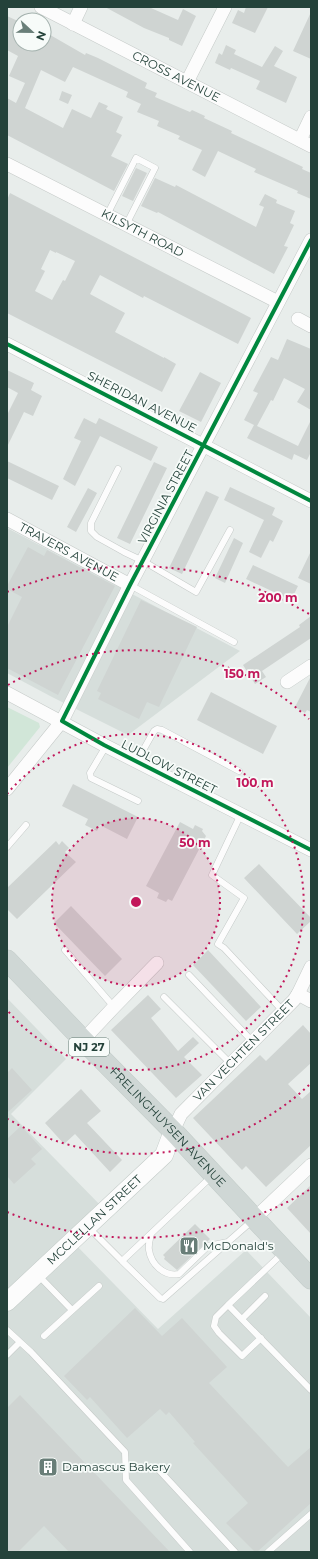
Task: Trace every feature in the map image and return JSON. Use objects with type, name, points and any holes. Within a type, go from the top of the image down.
[{"type":"main road","name":"FRELINGHUYSEN AVENUE","points":[[7,960],[173,1131],[311,1279]]},
{"type":"main road","name":"MCCLELLAN STREET","points":[[7,1302],[164,1155],[173,1131]]},
{"type":"street","name":"CROSS AVENUE","points":[[41,7],[305,143]]},
{"type":"street","points":[[73,24],[81,7]]},
{"type":"street","points":[[187,82],[225,7]]},
{"type":"street","points":[[305,143],[311,117]]},
{"type":"street","name":"KILSYTH ROAD","points":[[7,164],[278,302]]},
{"type":"street","name":"VIRGINIA STREET","points":[[7,789],[62,721],[130,585],[205,445],[311,240]]},
{"type":"street","points":[[298,320],[311,326]]},
{"type":"street","name":"SHERIDAN AVENUE","points":[[8,346],[205,445],[311,501]]},
{"type":"street","name":"TRAVERS AVENUE","points":[[7,519],[130,585]]},
{"type":"street","points":[[287,682],[311,666]]},
{"type":"street","name":"LUDLOW STREET","points":[[7,693],[137,762],[311,850]]},
{"type":"street","points":[[83,1040],[114,1006],[157,963]]},
{"type":"street","name":"VAN VECHTEN STREET","points":[[173,1131],[181,1114],[253,1042],[298,994],[311,967]]},
{"type":"street","points":[[298,994],[311,1001]]},
{"type":"street","points":[[254,1219],[311,1164]]},
{"type":"lane","points":[[107,215],[136,158],[155,168],[126,225]]},
{"type":"lane","points":[[118,469],[94,515],[91,523],[91,531],[97,537],[143,561],[196,592],[230,530]]},
{"type":"lane","points":[[130,585],[234,642]]},
{"type":"lane","points":[[137,762],[154,731],[157,729],[162,730],[239,772]]},
{"type":"lane","points":[[105,745],[90,773],[91,778],[138,801]]},
{"type":"lane","points":[[241,814],[212,875],[244,898],[218,944],[224,948],[283,1011]]},
{"type":"lane","points":[[7,847],[26,825]]},
{"type":"lane","points":[[65,950],[114,1006]]},
{"type":"lane","points":[[190,975],[253,1042]]},
{"type":"lane","points":[[164,997],[231,1064]]},
{"type":"lane","points":[[122,1261],[213,1175]]},
{"type":"lane","points":[[88,1226],[160,1298],[163,1299],[254,1219]]},
{"type":"lane","points":[[151,1234],[148,1248],[151,1259],[167,1274],[174,1275],[179,1274],[208,1246],[228,1242]]},
{"type":"lane","points":[[261,1338],[242,1356],[214,1326],[216,1317],[285,1251]]},
{"type":"lane","points":[[37,1274],[72,1310]]},
{"type":"lane","points":[[44,1336],[99,1286]]},
{"type":"lane","points":[[242,1319],[265,1296]]},
{"type":"lane","points":[[228,1305],[311,1390]]},
{"type":"lane","points":[[7,1330],[125,1452],[126,1480],[190,1552]]},
{"type":"lane","points":[[7,1354],[20,1342]]},
{"type":"lane","points":[[159,1470],[235,1552]]},
{"type":"lane","points":[[268,1552],[311,1514]]},
{"type":"shaded area","points":[[7,528],[240,651],[128,735],[52,697],[7,673]]},
{"type":"shaded area","points":[[7,998],[66,1059],[11,1114],[105,1210],[73,1242],[158,1329],[246,1250],[311,1318],[311,1552],[7,1552]]},
{"type":"green space","points":[[7,707],[39,723],[40,727],[7,768]]},
{"type":"building","points":[[105,7],[151,7],[178,20],[183,9],[196,16],[182,46],[169,40],[169,38],[144,28]]},
{"type":"building","points":[[246,7],[268,7],[255,33],[232,23],[238,10],[244,13]]},
{"type":"building","points":[[311,12],[311,59],[293,51]]},
{"type":"building","points":[[7,16],[12,18],[12,52],[52,52],[52,36],[85,55],[86,53],[98,58],[147,83],[145,88],[157,93],[155,97],[190,112],[192,110],[205,116],[204,118],[232,131],[231,133],[303,167],[302,169],[311,173],[311,199],[297,193],[298,191],[254,172],[256,169],[218,151],[205,177],[192,170],[202,150],[178,139],[180,136],[157,126],[159,121],[137,112],[141,104],[126,97],[128,92],[73,67],[65,82],[41,70],[25,108],[63,128],[72,109],[91,118],[99,102],[108,106],[106,109],[123,117],[116,132],[122,135],[111,156],[128,164],[114,191],[7,135],[7,98],[16,103],[25,83],[9,76],[18,56],[7,50]]},
{"type":"building","points":[[226,45],[236,50],[234,54],[262,67],[275,46],[283,51],[274,66],[297,77],[286,103],[256,89],[260,81],[231,68],[230,70],[215,63],[219,53],[222,55]]},
{"type":"building","points":[[62,91],[72,95],[68,104],[59,100]]},
{"type":"building","points":[[136,168],[147,173],[133,201],[122,196]]},
{"type":"building","points":[[155,178],[175,187],[176,185],[256,227],[264,207],[259,205],[265,194],[277,200],[276,203],[295,211],[290,223],[294,225],[284,246],[288,247],[274,274],[158,212],[157,213],[141,206]]},
{"type":"building","points":[[10,193],[251,318],[238,344],[144,296],[143,298],[100,275],[90,294],[125,313],[115,332],[176,364],[162,392],[7,313],[7,200]],"holes":[[[50,250],[75,261],[65,281],[63,280],[52,300],[35,291],[45,271],[41,269]]]},
{"type":"building","points":[[287,339],[311,349],[311,410],[297,402],[305,389],[284,378],[273,401],[271,400],[257,426],[298,446],[311,420],[311,452],[307,460],[294,454],[292,460],[247,438],[254,425],[244,420],[258,393],[253,391],[271,357],[278,360]]},
{"type":"building","points":[[7,370],[34,383],[31,390],[42,396],[33,416],[24,412],[7,447],[7,415],[18,393],[7,387]]},
{"type":"building","points":[[200,372],[221,383],[201,422],[179,411]]},
{"type":"building","points":[[84,418],[96,424],[99,418],[158,447],[151,461],[100,436],[75,486],[63,479],[81,441],[74,438]]},
{"type":"building","points":[[7,461],[59,486],[52,500],[7,478]]},
{"type":"building","points":[[154,462],[167,468],[130,544],[117,538]]},
{"type":"building","points":[[230,487],[275,508],[272,515],[283,521],[273,542],[270,540],[261,558],[249,552],[264,520],[224,500]]},
{"type":"building","points":[[88,488],[97,493],[76,532],[67,527]]},
{"type":"building","points":[[206,491],[219,497],[182,574],[169,568]]},
{"type":"building","points":[[234,538],[243,543],[225,583],[215,578]]},
{"type":"building","points":[[28,547],[44,556],[47,550],[115,586],[58,695],[7,668],[7,627],[22,597],[7,589],[7,586]]},
{"type":"building","points":[[311,551],[311,584],[298,578]]},
{"type":"building","points":[[253,565],[298,586],[291,600],[246,579]]},
{"type":"building","points":[[141,600],[197,627],[159,707],[147,702],[139,719],[98,699],[101,693],[97,691]]},
{"type":"building","points":[[311,616],[311,638],[262,671],[266,677],[255,684],[243,665],[300,627],[299,625]]},
{"type":"building","points":[[311,676],[311,712],[307,710],[305,713],[295,707]]},
{"type":"building","points":[[211,692],[277,726],[263,754],[197,720]]},
{"type":"building","points":[[73,784],[138,817],[127,839],[100,825],[97,831],[85,825],[88,819],[62,806]]},
{"type":"building","points":[[180,822],[193,829],[195,825],[203,829],[202,831],[206,836],[172,901],[168,899],[166,902],[157,898],[159,893],[146,886]]},
{"type":"building","points":[[56,841],[59,845],[62,841],[69,848],[65,852],[76,862],[17,919],[7,909],[7,888]]},
{"type":"building","points":[[259,864],[311,918],[311,921],[297,934],[244,878]]},
{"type":"building","points":[[71,906],[122,959],[105,976],[54,923]]},
{"type":"building","points":[[208,950],[261,1007],[246,1021],[193,965]]},
{"type":"building","points":[[148,995],[161,1009],[151,1018],[178,1051],[193,1037],[199,1043],[184,1057],[202,1075],[176,1098],[111,1030]]},
{"type":"building","points":[[303,1025],[311,1034],[311,1063],[288,1084],[302,1099],[311,1091],[311,1145],[266,1187],[246,1166],[242,1170],[193,1118],[260,1055],[266,1061]]},
{"type":"building","points":[[12,1068],[32,1090],[7,1113],[7,1073]]},
{"type":"building","points":[[81,1089],[101,1111],[87,1123],[122,1160],[110,1172],[75,1134],[64,1144],[45,1123]]},
{"type":"building","points":[[21,1126],[42,1149],[31,1159],[36,1164],[14,1184],[7,1176],[7,1139]]},
{"type":"building","points":[[311,1185],[311,1234],[287,1208]]},
{"type":"building","name":"McDonald's","points":[[195,1224],[210,1239],[177,1270],[164,1259],[165,1257],[163,1255]]},
{"type":"building","points":[[135,1308],[162,1336],[182,1318],[227,1367],[209,1383],[288,1467],[311,1447],[311,1503],[257,1552],[255,1552],[226,1523],[248,1503],[193,1443],[195,1442],[169,1412],[166,1415],[160,1409],[127,1438],[90,1397],[87,1400],[64,1376]]},
{"type":"building","name":"Damascus Bakery","points":[[20,1395],[170,1552],[69,1552],[44,1526],[18,1552],[7,1552],[7,1408]]},
{"type":"cycle path","points":[[311,240],[130,585],[62,721],[104,745],[311,850]]},
{"type":"cycle path","points":[[7,344],[311,501]]},
{"type":"place","name":"McDonald's","points":[[189,1246]]},
{"type":"place","name":"Damascus Bakery","points":[[48,1467]]}]
